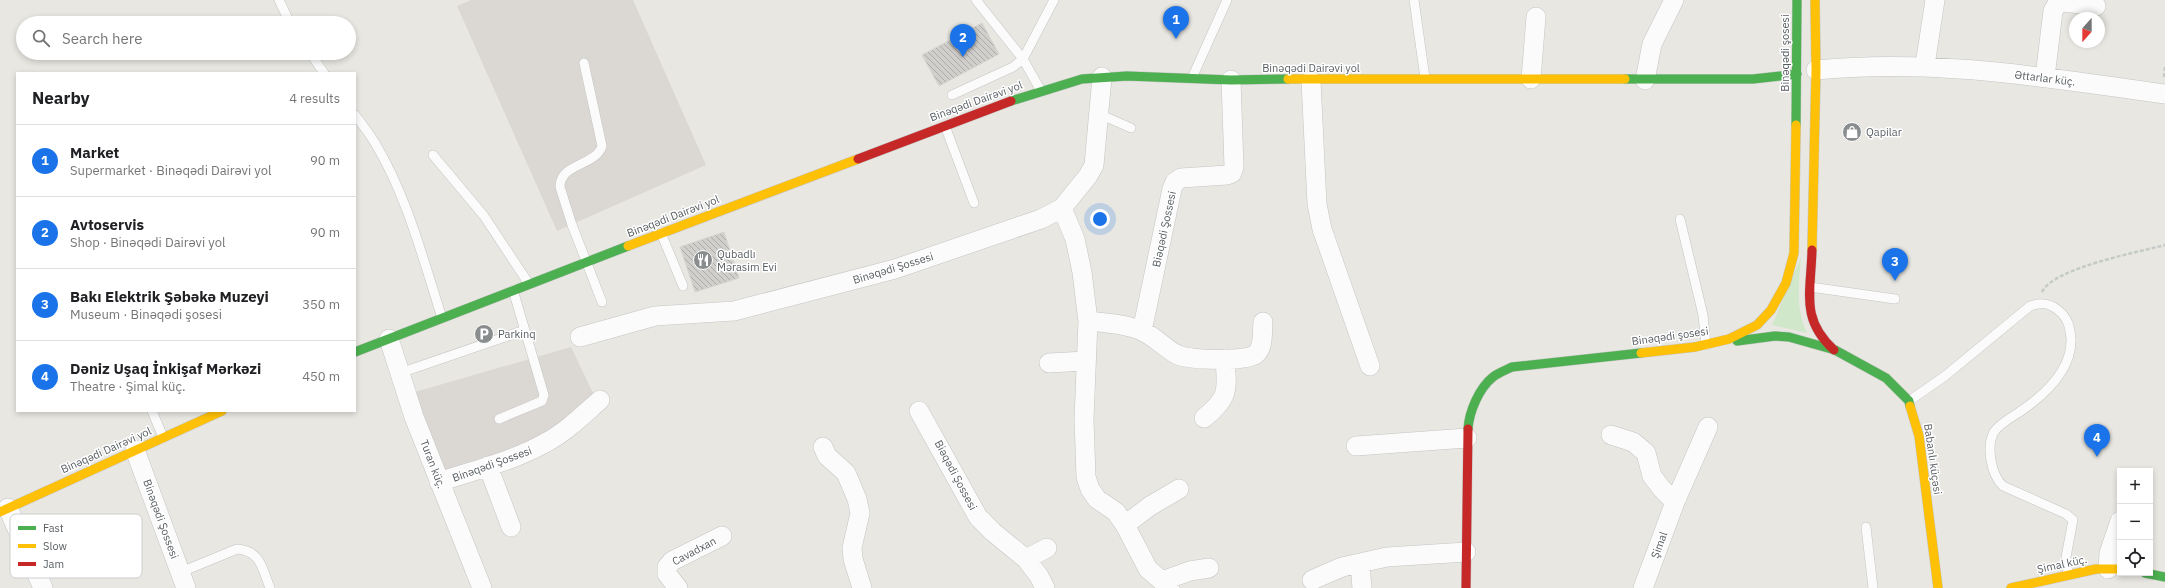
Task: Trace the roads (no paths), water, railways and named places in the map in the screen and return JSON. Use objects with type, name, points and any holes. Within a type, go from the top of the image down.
[{"type":"main road","name":"Binəqədi şosesi","points":[[1466,588],[1466,438],[1473,408],[1482,389],[1493,376],[1512,367],[1706,345],[1743,333],[1766,316],[1779,299],[1790,271],[1794,253],[1797,0]]},
{"type":"main road","points":[[1815,0],[1816,70],[1810,312],[1812,324],[1818,335],[1835,350]]},
{"type":"main road","name":"Binəqədi Dairəvi yol","points":[[356,351],[661,233],[945,126],[1041,91],[1082,79],[1102,77],[1311,81],[1425,78],[1644,80],[1753,79],[1797,74],[1816,70]]},
{"type":"main road","points":[[1706,345],[1776,336],[1796,339],[1835,350]]},
{"type":"main road","name":"Babanlı küçəsi","points":[[1835,350],[1886,378],[1909,401],[1919,436],[1938,588]]},
{"type":"main road","name":"Binəqədi Dairəvi yol","points":[[4,510],[220,412]]},
{"type":"main road","name":"Şimal küç.","points":[[2011,588],[2068,574],[2114,569]]},
{"type":"main road","points":[[2153,575],[2165,577]]},
{"type":"street","points":[[1644,80],[1652,44],[1674,0]]},
{"type":"street","points":[[1925,65],[1936,0]]},
{"type":"street","points":[[2045,77],[2054,11],[2057,4],[2065,2],[2096,6]]},
{"type":"street","points":[[1531,79],[1536,17]]},
{"type":"street","name":"Əttarlar küç.","points":[[1816,70],[1880,65],[1925,65],[2045,77],[2165,94]]},
{"type":"street","name":"Binəqədi Şossesi","points":[[580,336],[655,316],[734,311],[895,269],[1041,219],[1062,208],[1088,176],[1094,165],[1102,77]]},
{"type":"street","name":"Biəqədi Şossesi","points":[[1142,331],[1172,189],[1176,182],[1182,178],[1227,175],[1232,173],[1234,167],[1231,80]]},
{"type":"street","points":[[1311,81],[1317,204],[1322,229],[1370,366]]},
{"type":"street","points":[[1062,208],[1075,239],[1088,321],[1084,419],[1086,477],[1090,489],[1097,499],[1116,512],[1126,524],[1148,569],[1166,585],[1190,571],[1209,568]]},
{"type":"street","points":[[1088,321],[1117,325],[1142,331],[1167,349],[1180,356],[1225,359],[1252,358],[1257,354],[1261,346],[1263,322]]},
{"type":"street","name":"Turan küç.","points":[[389,339],[439,482],[482,588]]},
{"type":"street","points":[[1204,418],[1220,405],[1225,394],[1225,359]]},
{"type":"street","points":[[1050,363],[1086,361]]},
{"type":"street","name":"Binəqədi Şossesi","points":[[439,482],[524,454],[546,443],[572,425],[600,400]]},
{"type":"street","name":"Biəqədi Şossesi","points":[[919,411],[943,450],[978,517],[992,532],[1026,559],[1039,576],[1045,588]]},
{"type":"street","name":"Şimal","points":[[1643,588],[1675,502],[1708,427]]},
{"type":"street","points":[[1611,435],[1633,442],[1646,453],[1652,476],[1675,502]]},
{"type":"street","points":[[1356,446],[1466,438]]},
{"type":"street","points":[[823,447],[827,456],[846,473],[860,513],[852,548],[852,559],[862,588]]},
{"type":"street","name":"Binəqədi Şossesi","points":[[135,450],[183,580]]},
{"type":"street","points":[[488,466],[510,527]]},
{"type":"street","points":[[1126,524],[1150,506],[1179,489]]},
{"type":"street","points":[[4,510],[10,522]]},
{"type":"street","points":[[2114,569],[2109,553],[2117,530]]},
{"type":"street","name":"Cavadxan","points":[[678,588],[668,574],[667,567],[672,561],[722,536]]},
{"type":"street","points":[[1026,559],[1047,548]]},
{"type":"street","points":[[1312,580],[1342,567],[1387,557],[1466,552]]},
{"type":"street","points":[[1360,563],[1362,588]]},
{"type":"street","points":[[38,578],[43,588]]},
{"type":"lane","points":[[279,0],[287,16]]},
{"type":"lane","points":[[976,0],[1023,59],[1041,91]]},
{"type":"lane","points":[[952,95],[1013,67],[1023,59],[1054,0]]},
{"type":"lane","points":[[1192,78],[1228,0]]},
{"type":"lane","points":[[1414,0],[1425,78]]},
{"type":"lane","points":[[315,60],[323,72]]},
{"type":"lane","points":[[584,63],[602,146],[597,154],[563,174],[560,180],[560,187],[586,262],[602,302]]},
{"type":"lane","points":[[1099,114],[1131,128]]},
{"type":"lane","points":[[356,117],[375,143],[394,179],[408,213],[442,318]]},
{"type":"lane","points":[[945,126],[974,203]]},
{"type":"lane","points":[[433,155],[484,216],[528,284]]},
{"type":"lane","points":[[1680,219],[1703,315],[1706,345]]},
{"type":"lane","points":[[661,233],[683,286]]},
{"type":"lane","points":[[1810,287],[1895,299]]},
{"type":"lane","points":[[499,419],[542,401],[544,395],[513,290]]},
{"type":"lane","points":[[1909,401],[1945,376],[2019,313],[2030,306],[2046,304],[2053,306],[2064,314],[2070,327],[2071,343],[2065,363],[2048,390],[1995,431],[1991,440],[1991,452],[1994,474],[2003,486],[2066,514],[2073,520],[2066,557],[2068,574]]},
{"type":"lane","points":[[400,372],[525,330]]},
{"type":"lane","points":[[152,412],[163,437]]},
{"type":"lane","points":[[1866,527],[1873,588]]},
{"type":"lane","points":[[183,580],[237,549],[247,550],[255,554],[260,562],[270,588]]},
{"type":"place","name":"Market","points":[[1176,39]]},
{"type":"place","name":"Avtoservis","points":[[963,57]]},
{"type":"place","name":"Qapilar","points":[[1852,132]]},
{"type":"place","name":"Qubadlı Mərasim Evi","points":[[703,260]]},
{"type":"place","name":"Bakı Elektrik Şəbəkə Muzeyi","points":[[1895,281]]},
{"type":"place","name":"Parkinq","points":[[484,334]]},
{"type":"place","name":"Dəniz Uşaq İnkişaf Mərkəzi","points":[[2097,457]]}]
